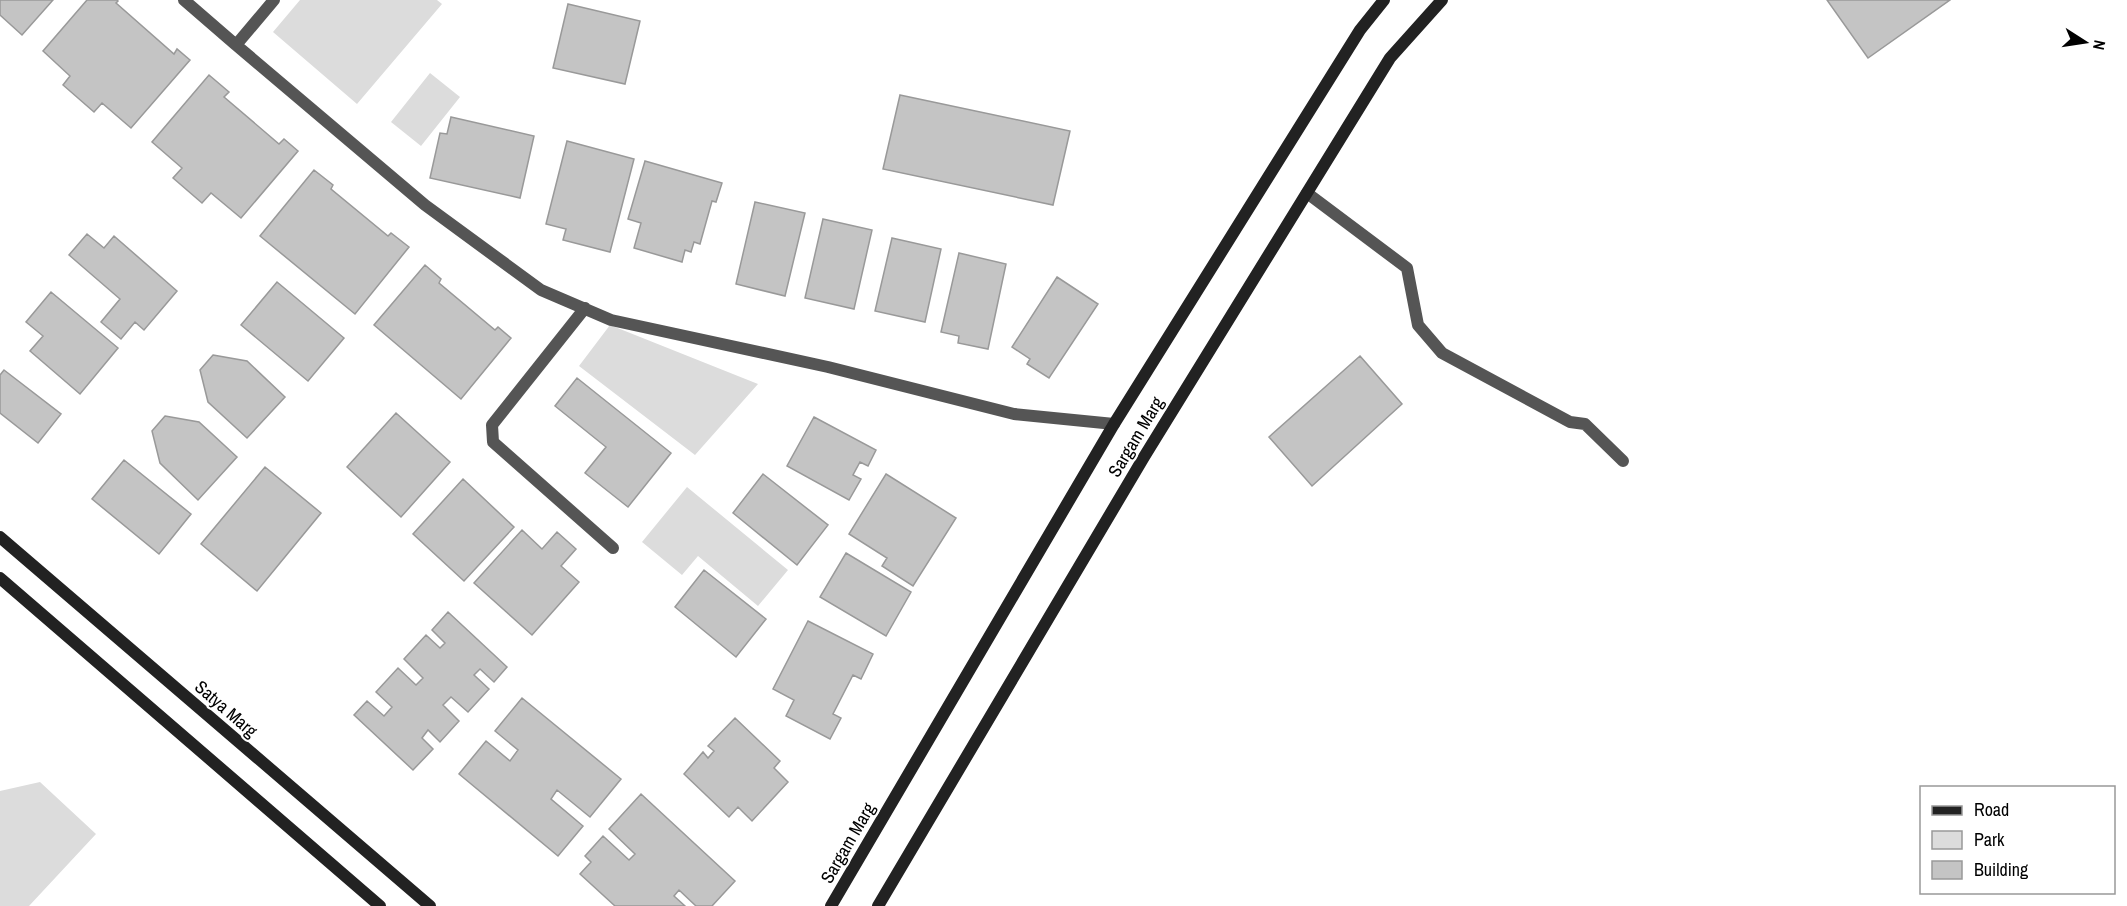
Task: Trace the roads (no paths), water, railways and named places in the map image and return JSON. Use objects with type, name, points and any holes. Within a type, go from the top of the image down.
[{"type":"main road","name":"Sargam Marg","points":[[831,906],[1114,424],[1360,30],[1384,0]]},
{"type":"main road","name":"Sargam Marg","points":[[878,906],[1144,457],[1390,58],[1442,0]]},
{"type":"main road","name":"Satya Marg","points":[[0,537],[430,906]]},
{"type":"main road","points":[[0,578],[380,906]]},
{"type":"street","points":[[184,0],[425,205],[541,290],[611,320],[828,366],[1014,414],[1114,424]]},
{"type":"street","points":[[236,45],[274,0]]},
{"type":"street","points":[[1307,193],[1407,268],[1418,325],[1443,353],[1570,422],[1585,424],[1623,461]]},
{"type":"street","points":[[585,308],[492,425],[493,442],[613,548]]}]
